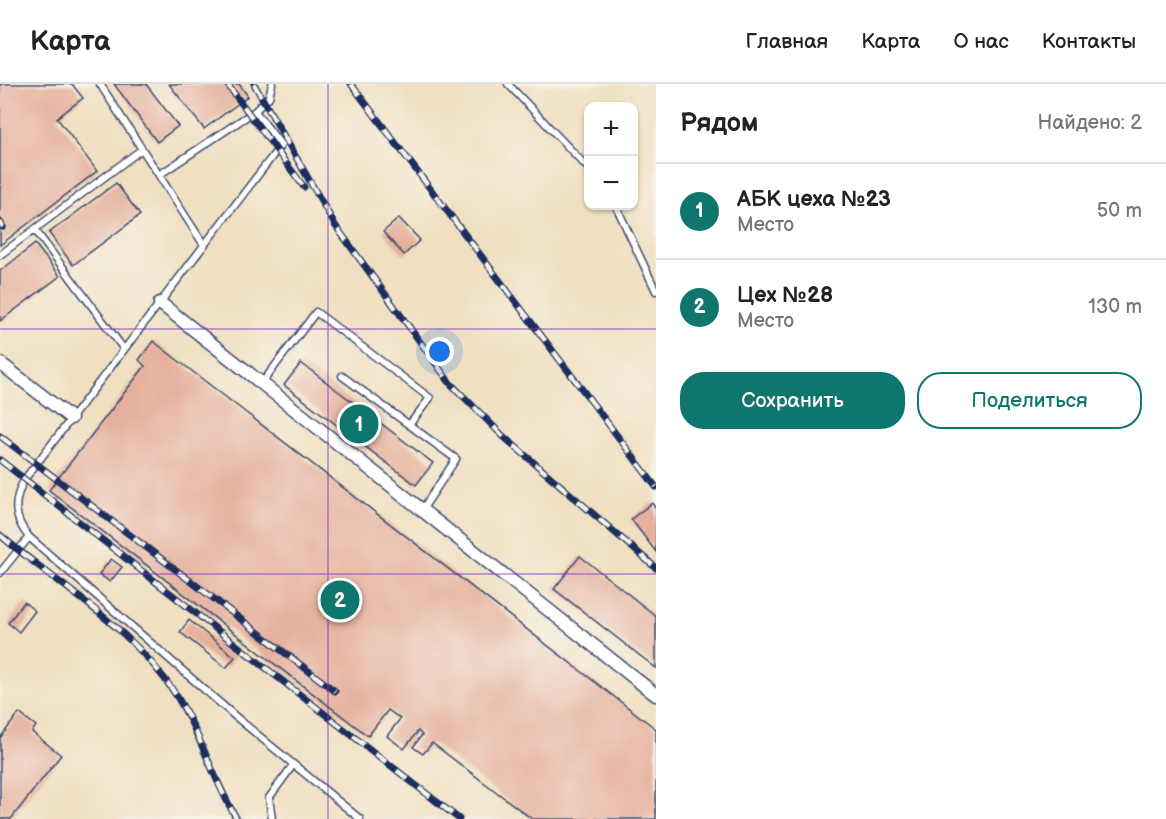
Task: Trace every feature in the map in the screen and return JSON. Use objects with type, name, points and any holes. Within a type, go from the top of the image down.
[{"type":"street","points":[[160,303],[656,696]]},
{"type":"street","points":[[0,363],[71,418]]},
{"type":"lane","points":[[100,84],[204,245]]},
{"type":"lane","points":[[159,176],[255,111],[269,97],[272,84]]},
{"type":"lane","points":[[508,84],[584,164]]},
{"type":"lane","points":[[255,111],[281,145],[123,348],[18,491],[16,514],[29,537],[352,817],[360,819]]},
{"type":"lane","points":[[0,255],[142,149]]},
{"type":"lane","points":[[618,210],[656,291]]},
{"type":"lane","points":[[35,230],[123,348]]},
{"type":"lane","points":[[262,383],[316,312],[430,398],[409,425]]},
{"type":"lane","points":[[342,376],[456,459],[422,510]]},
{"type":"lane","points":[[0,573],[29,537]]},
{"type":"lane","points":[[272,819],[269,798],[293,765]]},
{"type":"building","points":[[0,84],[72,84],[83,98],[57,118],[97,171],[0,245]]},
{"type":"building","points":[[114,84],[146,84],[178,126],[157,142]]},
{"type":"building","points":[[169,84],[239,84],[248,96],[204,129]]},
{"type":"building","points":[[116,183],[140,215],[73,265],[49,233]]},
{"type":"building","points":[[399,218],[420,240],[404,255],[383,232]]},
{"type":"building","points":[[35,244],[60,276],[0,321],[0,271]]},
{"type":"building","points":[[153,341],[656,729],[656,819],[532,819],[432,743],[423,754],[413,747],[422,735],[418,731],[404,749],[387,736],[400,719],[388,710],[368,736],[49,490],[145,366],[139,360]]},
{"type":"building","points":[[301,363],[433,463],[416,485],[284,385]]},
{"type":"building","points":[[652,503],[656,509],[656,552],[631,519]]},
{"type":"building","points":[[580,556],[656,616],[656,668],[554,589]]},
{"type":"building","points":[[111,559],[122,567],[110,582],[99,574]]},
{"type":"building","points":[[24,602],[35,611],[19,632],[8,623]]},
{"type":"building","points":[[189,620],[235,657],[226,668],[180,632]]},
{"type":"building","points":[[19,713],[36,726],[32,732],[61,755],[11,819],[0,819],[0,738]]},
{"type":"railway","points":[[227,84],[304,187]]},
{"type":"railway","points":[[254,84],[335,225],[450,383],[503,436],[656,568]]},
{"type":"railway","points":[[351,84],[656,487]]},
{"type":"railway","points":[[0,222],[3,227]]},
{"type":"railway","points":[[0,436],[335,691]]},
{"type":"railway","points":[[0,460],[459,819]]},
{"type":"railway","points":[[0,535],[117,628],[159,671],[185,710],[237,819]]},
{"type":"place","name":"АБК цеха №23","points":[[359,424]]},
{"type":"place","name":"Цех №28","points":[[340,600]]}]
